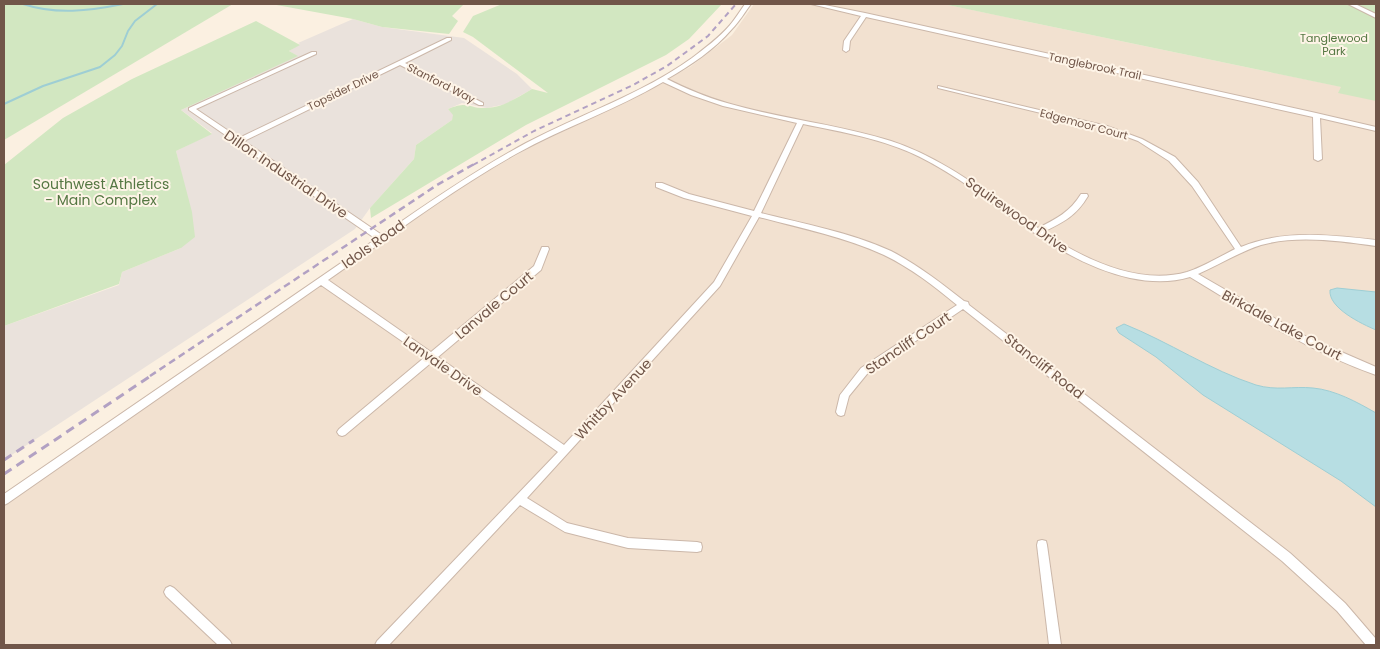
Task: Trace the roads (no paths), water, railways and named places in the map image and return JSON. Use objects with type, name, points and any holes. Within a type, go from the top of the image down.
[{"type":"street","name":"Idols Road","points":[[4,500],[465,181],[502,159],[663,80],[689,63],[728,31],[742,15],[748,4]]},
{"type":"street","name":"Tanglebrook Trail","points":[[814,4],[1376,129]]},
{"type":"street","points":[[1351,4],[1376,16]]},
{"type":"street","points":[[846,50],[847,42],[865,15]]},
{"type":"street","name":"Topsider Drive","points":[[237,142],[449,39]]},
{"type":"street","name":"Dillon Industrial Drive","points":[[314,53],[191,109],[380,238]]},
{"type":"street","name":"Stanford Way","points":[[400,63],[481,104]]},
{"type":"street","name":"Squirewood Drive","points":[[663,80],[700,98],[886,141],[920,154],[954,171],[1038,231],[1082,259],[1116,272],[1152,278],[1182,276],[1191,274],[1239,249],[1272,240],[1324,238],[1376,243]]},
{"type":"street","name":"Edgemoor Court","points":[[940,87],[1105,127],[1140,140],[1172,159],[1195,184],[1239,249]]},
{"type":"street","points":[[1316,115],[1318,159]]},
{"type":"street","name":"Whitby Avenue","points":[[380,645],[565,451],[717,284],[756,215],[800,121]]},
{"type":"street","name":"Stancliff Road","points":[[659,184],[687,196],[844,237],[887,253],[924,274],[966,304],[1286,557],[1341,607],[1374,645]]},
{"type":"street","points":[[1038,231],[1068,217],[1078,208],[1084,196]]},
{"type":"street","name":"Lanvale Court","points":[[342,432],[538,268],[545,249]]},
{"type":"street","name":"Birkdale Lake Court","points":[[1191,274],[1244,307],[1293,334],[1345,359],[1376,370]]},
{"type":"street","name":"Lanvale Drive","points":[[321,280],[565,451]]},
{"type":"street","name":"Stancliff Court","points":[[842,412],[845,395],[864,371],[966,304]]},
{"type":"street","points":[[518,499],[565,527],[628,543],[696,547]]},
{"type":"street","points":[[1042,545],[1055,645]]},
{"type":"street","points":[[170,592],[226,645]]},
{"type":"water","points":[[1337,288],[1376,292],[1376,330],[1347,314],[1334,303],[1330,290]]},
{"type":"water","points":[[1124,324],[1239,379],[1271,388],[1321,389],[1346,397],[1376,413],[1376,507],[1341,481],[1203,395],[1156,357],[1119,333],[1116,328]]},
{"type":"waterway","points":[[23,4],[60,11],[123,4]]},
{"type":"waterway","points":[[4,104],[43,86],[100,67],[115,55],[122,46],[128,31],[135,21],[157,4]]},
{"type":"railway","points":[[473,165],[534,131],[633,85],[667,66],[708,36],[736,4]]},
{"type":"railway","points":[[150,376],[437,185],[476,163]]},
{"type":"railway","points":[[4,474],[152,375]]},
{"type":"railway","points":[[4,460],[34,440]]},
{"type":"park label","name":"Tanglewood Park","points":[[1334,44]]},
{"type":"park label","name":"Southwest Athletics - Main Complex","points":[[101,192]]}]
